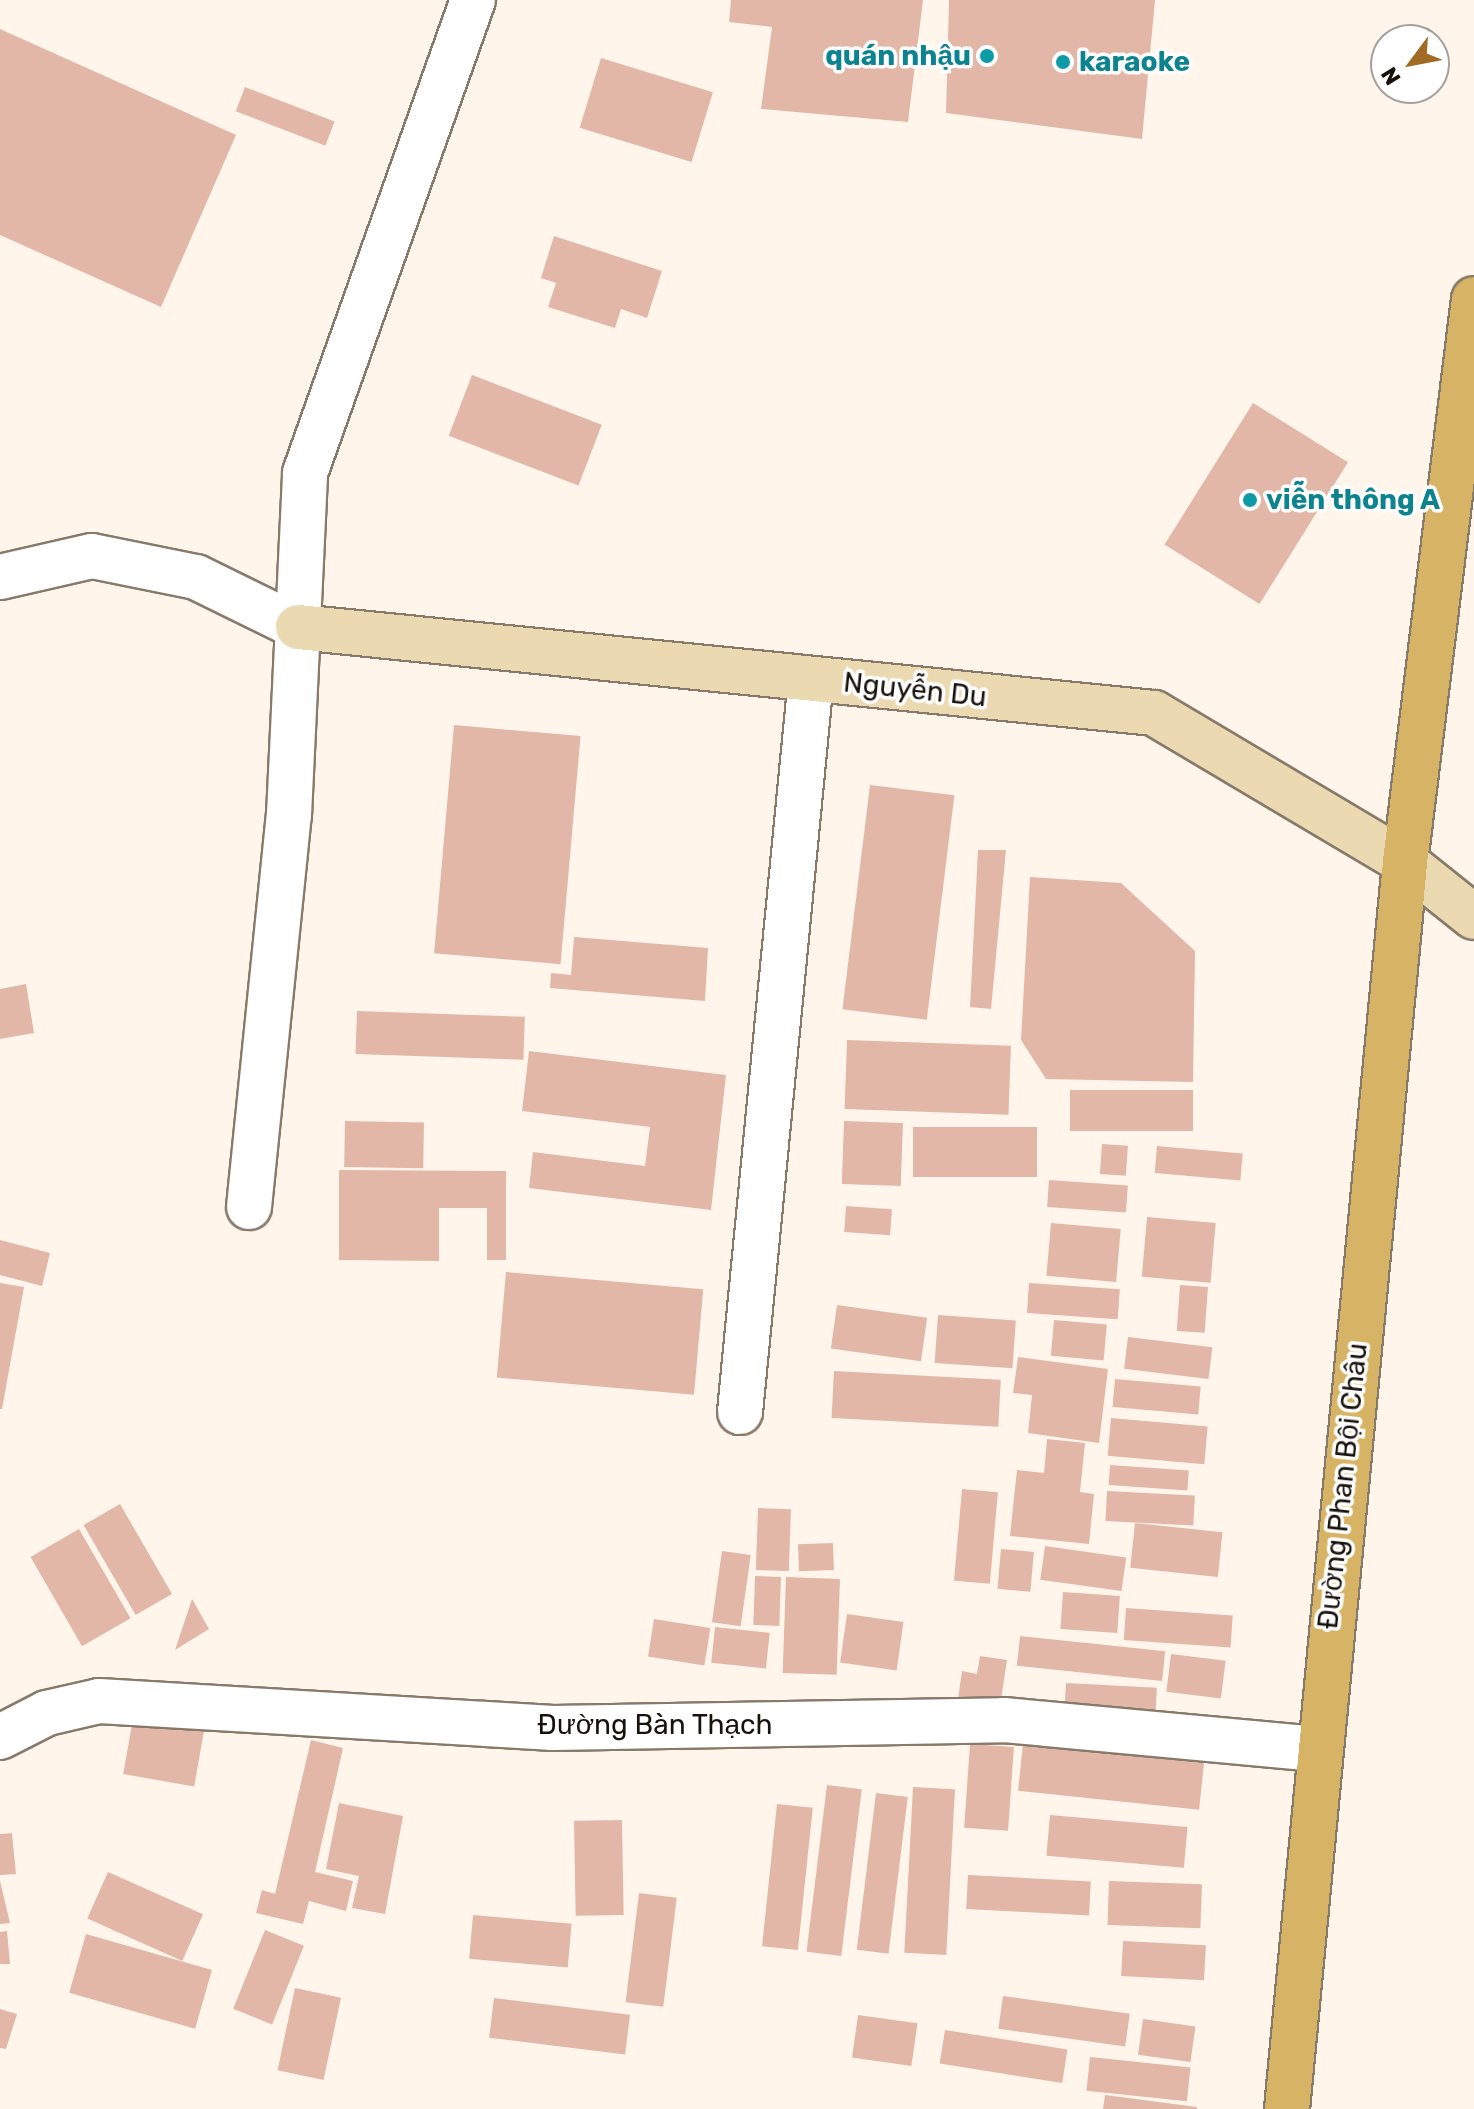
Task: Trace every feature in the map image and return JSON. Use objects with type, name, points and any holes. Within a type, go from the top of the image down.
[{"type":"main road","name":"Đường Phan Bội Châu","points":[[1287,2109],[1317,1749],[1405,862],[1472,349],[1474,299]]},
{"type":"street","points":[[249,1207],[289,815],[305,473],[473,0]]},
{"type":"street","points":[[0,577],[92,556],[196,577],[298,627]]},
{"type":"street","name":"Nguyễn Du","points":[[298,627],[1154,713],[1405,862],[1474,917]]},
{"type":"street","points":[[740,1412],[811,679]]},
{"type":"street","name":"Đường Bàn Thạch","points":[[0,1737],[47,1713],[99,1701],[553,1728],[1004,1720],[1317,1749]]},
{"type":"building","points":[[731,0],[923,0],[908,122],[761,109],[772,27],[729,22]]},
{"type":"building","points":[[949,0],[1155,0],[1142,139],[946,113]]},
{"type":"building","points":[[0,29],[236,135],[161,307],[0,235]]},
{"type":"building","points":[[601,58],[713,92],[692,162],[580,128]]},
{"type":"building","points":[[245,87],[335,121],[325,146],[236,111]]},
{"type":"building","points":[[554,236],[662,271],[647,318],[621,309],[615,328],[548,307],[556,283],[541,278]]},
{"type":"building","points":[[472,375],[602,425],[578,485],[449,436]]},
{"type":"building","name":"viễn thông A","points":[[1253,403],[1348,462],[1259,604],[1165,545]]},
{"type":"building","points":[[454,725],[581,736],[561,964],[434,953]]},
{"type":"building","points":[[870,785],[954,795],[927,1020],[842,1009]]},
{"type":"building","points":[[978,850],[1006,850],[991,1009],[970,1007]]},
{"type":"building","points":[[1030,877],[1121,883],[1195,951],[1193,1082],[1046,1079],[1021,1040]]},
{"type":"building","points":[[574,937],[708,948],[705,1001],[550,988],[551,973],[571,975]]},
{"type":"building","points":[[26,984],[34,1033],[0,1039],[0,989]]},
{"type":"building","points":[[357,1011],[525,1017],[523,1060],[355,1054]]},
{"type":"building","points":[[847,1040],[1011,1046],[1008,1115],[845,1109]]},
{"type":"building","points":[[529,1051],[726,1075],[711,1210],[529,1188],[533,1152],[645,1166],[650,1127],[522,1111]]},
{"type":"building","points":[[1070,1090],[1193,1090],[1193,1131],[1070,1131]]},
{"type":"building","points":[[345,1121],[424,1122],[423,1168],[344,1167]]},
{"type":"building","points":[[844,1121],[903,1123],[901,1186],[842,1184]]},
{"type":"building","points":[[913,1127],[1037,1127],[1037,1177],[913,1177]]},
{"type":"building","points":[[1102,1144],[1128,1146],[1126,1176],[1100,1174]]},
{"type":"building","points":[[1157,1146],[1243,1153],[1240,1180],[1155,1173]]},
{"type":"building","points":[[339,1170],[506,1171],[506,1260],[487,1260],[487,1208],[439,1208],[439,1261],[339,1260]]},
{"type":"building","points":[[1049,1180],[1128,1186],[1126,1212],[1047,1207]]},
{"type":"building","points":[[846,1206],[892,1209],[890,1235],[844,1232]]},
{"type":"building","points":[[1147,1217],[1216,1223],[1211,1283],[1142,1277]]},
{"type":"building","points":[[1051,1223],[1121,1229],[1116,1282],[1046,1276]]},
{"type":"building","points":[[0,1240],[50,1253],[42,1286],[0,1275]]},
{"type":"building","points":[[506,1272],[703,1289],[694,1395],[497,1378]]},
{"type":"building","points":[[0,1283],[24,1287],[2,1409],[0,1409]]},
{"type":"building","points":[[1029,1283],[1120,1289],[1118,1319],[1027,1313]]},
{"type":"building","points":[[1180,1285],[1208,1287],[1205,1333],[1177,1331]]},
{"type":"building","points":[[837,1305],[927,1318],[921,1361],[831,1349]]},
{"type":"building","points":[[938,1315],[1016,1320],[1012,1368],[935,1363]]},
{"type":"building","points":[[1054,1320],[1107,1325],[1104,1360],[1051,1356]]},
{"type":"building","points":[[1128,1337],[1212,1347],[1208,1379],[1124,1369]]},
{"type":"building","points":[[1018,1357],[1108,1369],[1099,1443],[1028,1433],[1032,1395],[1013,1393]]},
{"type":"building","points":[[834,1371],[1001,1380],[998,1427],[832,1418]]},
{"type":"building","points":[[1115,1379],[1201,1386],[1198,1414],[1113,1407]]},
{"type":"building","points":[[1111,1418],[1208,1426],[1204,1464],[1108,1456]]},
{"type":"building","points":[[1047,1439],[1085,1443],[1080,1492],[1094,1494],[1089,1544],[1010,1536],[1017,1470],[1044,1473]]},
{"type":"building","points":[[1110,1465],[1189,1471],[1187,1490],[1109,1485]]},
{"type":"building","points":[[962,1489],[998,1492],[990,1584],[954,1581]]},
{"type":"building","points":[[1107,1491],[1195,1496],[1193,1526],[1105,1521]]},
{"type":"building","points":[[120,1504],[172,1594],[136,1615],[84,1525]]},
{"type":"building","points":[[758,1508],[791,1509],[789,1571],[756,1570]]},
{"type":"building","points":[[1135,1523],[1223,1532],[1218,1577],[1130,1568]]},
{"type":"building","points":[[79,1529],[130,1618],[82,1646],[31,1557]]},
{"type":"building","points":[[833,1543],[834,1570],[799,1571],[798,1544]]},
{"type":"building","points":[[1045,1546],[1126,1557],[1121,1591],[1040,1580]]},
{"type":"building","points":[[1001,1549],[1034,1552],[1030,1592],[998,1589]]},
{"type":"building","points":[[722,1551],[751,1555],[741,1626],[712,1622]]},
{"type":"building","points":[[755,1576],[781,1577],[779,1626],[753,1625]]},
{"type":"building","points":[[786,1577],[840,1579],[837,1675],[783,1673]]},
{"type":"building","points":[[1063,1592],[1120,1596],[1117,1633],[1060,1629]]},
{"type":"building","points":[[192,1599],[209,1629],[175,1650]]},
{"type":"building","points":[[1126,1608],[1233,1615],[1231,1647],[1124,1640]]},
{"type":"building","points":[[847,1614],[903,1622],[897,1670],[840,1663]]},
{"type":"building","points":[[654,1619],[710,1628],[704,1665],[648,1657]]},
{"type":"building","points":[[715,1627],[770,1633],[766,1669],[711,1663]]},
{"type":"building","points":[[1020,1636],[1165,1651],[1162,1681],[1017,1666]]},
{"type":"building","points":[[1171,1654],[1226,1661],[1221,1698],[1166,1692]]},
{"type":"building","points":[[980,1656],[1007,1660],[1000,1706],[958,1699],[962,1671],[977,1674]]},
{"type":"building","points":[[1066,1683],[1157,1688],[1155,1723],[1064,1718]]},
{"type":"building","points":[[134,1713],[205,1726],[194,1787],[123,1774]]},
{"type":"building","points":[[311,1740],[343,1748],[315,1872],[353,1881],[346,1911],[309,1901],[303,1924],[256,1913],[262,1890],[275,1894]]},
{"type":"building","points":[[970,1744],[1014,1747],[1008,1831],[964,1828]]},
{"type":"building","points":[[1023,1744],[1204,1763],[1199,1810],[1018,1791]]},
{"type":"building","points":[[827,1785],[862,1789],[841,1956],[807,1952]]},
{"type":"building","points":[[913,1787],[955,1789],[946,1955],[904,1953]]},
{"type":"building","points":[[876,1793],[908,1797],[889,1954],[857,1950]]},
{"type":"building","points":[[339,1803],[403,1816],[385,1914],[352,1908],[359,1876],[326,1869]]},
{"type":"building","points":[[777,1804],[813,1808],[798,1950],[762,1946]]},
{"type":"building","points":[[1050,1815],[1187,1827],[1184,1868],[1046,1856]]},
{"type":"building","points":[[622,1820],[624,1915],[576,1916],[574,1821]]},
{"type":"building","points":[[12,1833],[16,1874],[0,1875],[0,1834]]},
{"type":"building","points":[[108,1872],[203,1914],[182,1961],[87,1919]]},
{"type":"building","points":[[968,1875],[1091,1881],[1089,1915],[966,1909]]},
{"type":"building","points":[[0,1881],[10,1923],[0,1924]]},
{"type":"building","points":[[1109,1881],[1202,1884],[1200,1928],[1107,1925]]},
{"type":"building","points":[[639,1893],[677,1898],[663,2007],[626,2002]]},
{"type":"building","points":[[473,1915],[572,1924],[568,1967],[469,1959]]},
{"type":"building","points":[[265,1930],[304,1946],[272,2025],[233,2009]]},
{"type":"building","points":[[7,1931],[10,1964],[0,1964],[0,1932]]},
{"type":"building","points":[[86,1934],[212,1970],[195,2029],[69,1993]]},
{"type":"building","points":[[1123,1941],[1206,1945],[1204,1980],[1121,1976]]},
{"type":"building","points":[[295,1988],[341,1998],[324,2080],[278,2070]]},
{"type":"building","points":[[1003,1996],[1130,2014],[1125,2046],[998,2029]]},
{"type":"building","points":[[494,1998],[630,2015],[625,2054],[489,2038]]},
{"type":"building","points":[[0,2009],[17,2014],[6,2049],[0,2048]]},
{"type":"building","points":[[858,2015],[917,2023],[911,2066],[852,2058]]},
{"type":"building","points":[[1143,2019],[1195,2026],[1190,2062],[1138,2055]]},
{"type":"building","points":[[945,2030],[1067,2049],[1062,2083],[940,2064]]},
{"type":"building","points":[[1090,2057],[1190,2068],[1187,2101],[1086,2091]]},
{"type":"building","points":[[1105,2095],[1197,2107],[1197,2109],[1103,2109]]},
{"type":"place","name":"quán nhậu","points":[[987,56]]},
{"type":"place","name":"karaoke","points":[[1063,62]]},
{"type":"place","name":"viễn thông A","points":[[1250,500]]}]
